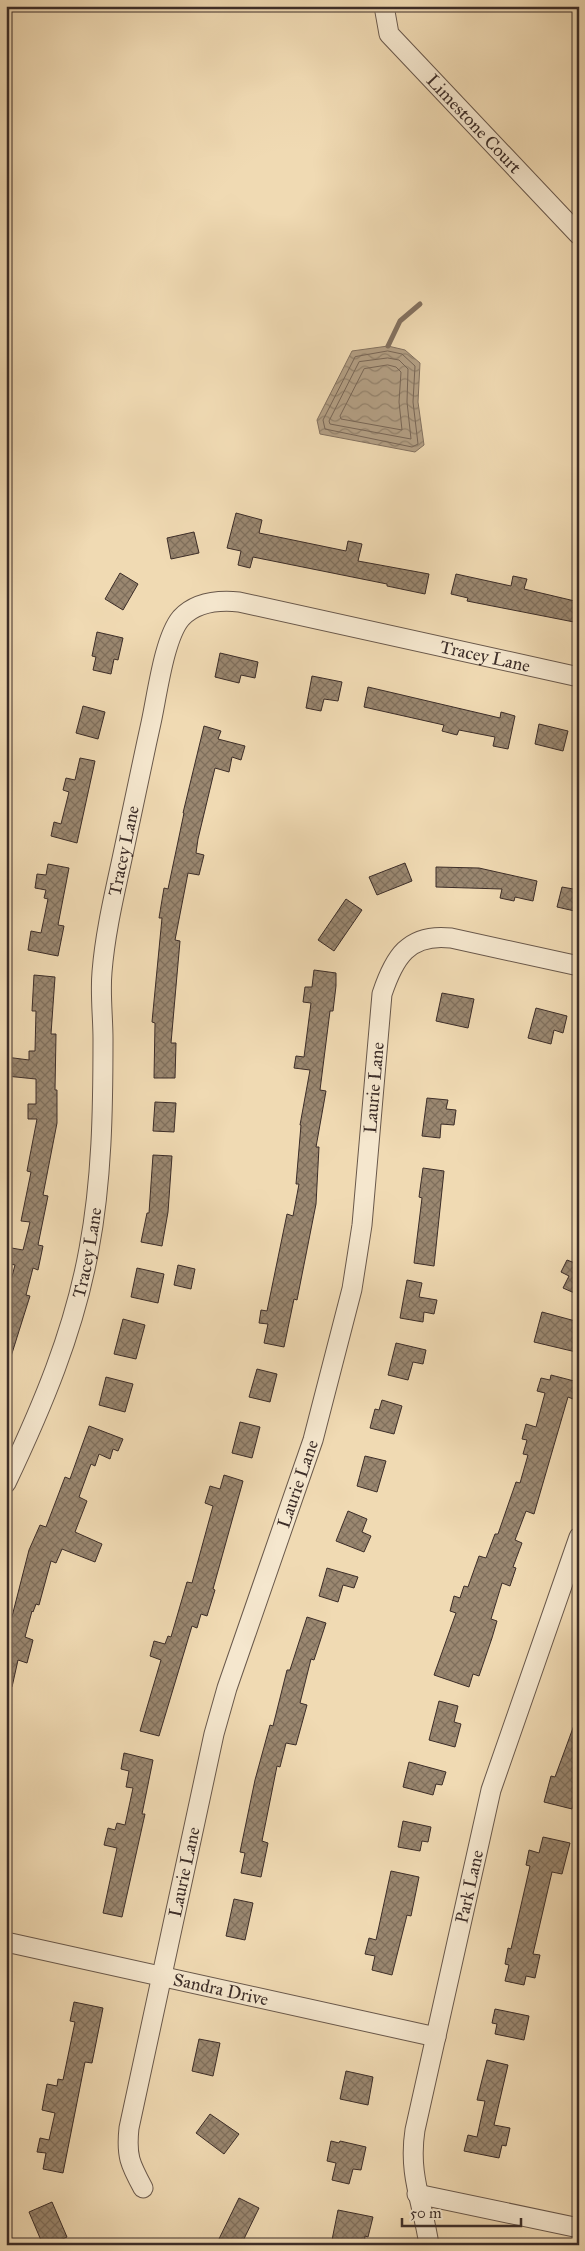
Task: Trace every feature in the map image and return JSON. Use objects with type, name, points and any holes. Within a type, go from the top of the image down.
[{"type":"street","name":"Limestone Court","points":[[384,6],[389,34],[579,235]]},
{"type":"street","name":"Tracey Lane","points":[[6,1483],[51,1385],[89,1250],[100,1159],[103,956],[112,904],[159,685],[170,637],[176,625],[183,616],[194,608],[210,602],[239,602],[579,677]]},
{"type":"street","name":"Laurie Lane","points":[[143,2188],[131,2166],[127,2150],[128,2136],[221,1707],[311,1448],[349,1298],[362,1225],[382,994],[401,954],[419,940],[430,937],[451,938],[579,966]]},
{"type":"street","name":"Park Lane","points":[[429,2245],[412,2165],[413,2139],[491,1790],[579,1537]]},
{"type":"street","name":"Sandra Drive","points":[[6,1942],[436,2037]]},
{"type":"street","points":[[417,2194],[579,2228]]},
{"type":"water","points":[[388,346],[405,350],[420,363],[418,402],[424,445],[415,452],[320,434],[317,420],[352,351]]},
{"type":"building","points":[[236,513],[262,520],[259,533],[346,551],[348,541],[362,544],[358,561],[429,574],[425,594],[387,586],[387,584],[253,557],[250,568],[238,565],[241,551],[227,548]]},
{"type":"building","points":[[194,532],[199,553],[171,559],[167,538]]},
{"type":"building","points":[[120,573],[138,584],[123,610],[105,599]]},
{"type":"building","points":[[456,574],[511,586],[513,576],[527,579],[524,589],[579,602],[579,623],[467,601],[468,598],[451,594]]},
{"type":"building","points":[[97,632],[123,638],[118,660],[114,659],[111,674],[93,670],[96,657],[92,656]]},
{"type":"building","points":[[220,653],[258,662],[255,678],[241,675],[239,683],[215,677]]},
{"type":"building","points":[[312,676],[342,682],[338,701],[324,699],[321,711],[306,708]]},
{"type":"building","points":[[368,687],[500,718],[501,712],[515,716],[508,749],[493,746],[495,737],[459,730],[457,735],[442,731],[444,725],[364,707]]},
{"type":"building","points":[[83,706],[105,712],[98,739],[76,733]]},
{"type":"building","points":[[539,724],[568,731],[563,751],[535,744]]},
{"type":"building","points":[[204,726],[221,731],[218,739],[245,746],[241,760],[232,757],[229,772],[215,768],[196,853],[204,855],[199,875],[188,873],[175,940],[180,941],[171,1043],[176,1043],[175,1078],[154,1078],[155,1023],[152,1022],[162,918],[159,918],[164,888],[168,889],[183,813]]},
{"type":"building","points":[[80,758],[95,761],[77,843],[51,836],[54,822],[61,824],[69,792],[63,790],[66,778],[75,780]]},
{"type":"building","points":[[405,863],[412,881],[377,895],[369,877]]},
{"type":"building","points":[[48,864],[69,868],[58,925],[64,926],[58,956],[28,950],[31,931],[41,933],[48,899],[44,898],[46,890],[35,888],[37,874],[46,875]]},
{"type":"building","points":[[436,867],[479,868],[537,881],[533,901],[515,897],[514,901],[500,898],[502,889],[436,887]]},
{"type":"building","points":[[562,887],[579,890],[579,912],[557,907]]},
{"type":"building","points":[[346,899],[362,910],[334,951],[318,940]]},
{"type":"building","points":[[314,970],[336,973],[336,986],[333,1011],[330,1011],[320,1090],[326,1091],[316,1147],[319,1147],[316,1204],[297,1300],[294,1299],[284,1347],[264,1343],[268,1324],[259,1323],[261,1310],[267,1311],[287,1214],[293,1216],[299,1184],[296,1184],[300,1125],[310,1070],[294,1068],[296,1056],[304,1057],[311,1003],[303,1002],[305,987],[312,987]]},
{"type":"building","points":[[34,975],[55,977],[51,1034],[56,1034],[55,1090],[57,1090],[57,1123],[43,1195],[48,1196],[38,1245],[43,1246],[38,1270],[33,1268],[26,1295],[30,1296],[8,1366],[6,1365],[6,1299],[15,1265],[6,1263],[6,1247],[23,1250],[30,1222],[21,1221],[31,1172],[27,1171],[37,1119],[28,1119],[28,1104],[36,1104],[36,1079],[6,1076],[6,1057],[29,1060],[29,1051],[35,1051],[36,1011],[32,1011]]},
{"type":"building","points":[[442,993],[474,999],[468,1028],[436,1021]]},
{"type":"building","points":[[536,1008],[567,1016],[563,1033],[554,1030],[551,1044],[528,1038]]},
{"type":"building","points":[[427,1098],[448,1100],[446,1109],[456,1110],[454,1125],[441,1124],[440,1138],[422,1136]]},
{"type":"building","points":[[155,1102],[176,1103],[174,1132],[153,1131]]},
{"type":"building","points":[[153,1155],[172,1156],[168,1212],[162,1246],[141,1242],[147,1213],[149,1213]]},
{"type":"building","points":[[423,1168],[444,1171],[434,1266],[414,1263],[422,1198],[419,1197]]},
{"type":"building","points":[[579,1256],[579,1295],[563,1288],[569,1276],[561,1272],[567,1260],[575,1263]]},
{"type":"building","points":[[178,1265],[195,1269],[191,1289],[174,1285]]},
{"type":"building","points":[[137,1268],[164,1274],[158,1303],[131,1297]]},
{"type":"building","points":[[407,1280],[422,1283],[419,1297],[437,1300],[434,1314],[424,1312],[423,1322],[400,1318]]},
{"type":"building","points":[[542,1312],[579,1322],[579,1342],[576,1352],[534,1342]]},
{"type":"building","points":[[123,1319],[145,1325],[136,1359],[114,1354]]},
{"type":"building","points":[[396,1343],[426,1350],[423,1364],[413,1362],[408,1380],[388,1375]]},
{"type":"building","points":[[257,1369],[277,1374],[270,1402],[249,1397]]},
{"type":"building","points":[[551,1375],[578,1382],[573,1399],[568,1397],[534,1514],[526,1511],[515,1540],[522,1543],[513,1567],[516,1568],[510,1586],[502,1583],[491,1619],[497,1621],[492,1638],[479,1676],[473,1674],[469,1687],[434,1675],[456,1613],[450,1611],[454,1596],[460,1598],[464,1586],[468,1587],[479,1556],[486,1558],[495,1534],[498,1534],[516,1482],[520,1483],[528,1455],[523,1454],[527,1440],[522,1439],[526,1424],[536,1427],[545,1393],[537,1391],[541,1378],[550,1380]]},
{"type":"building","points":[[106,1377],[133,1384],[125,1412],[99,1405]]},
{"type":"building","points":[[382,1400],[402,1406],[394,1434],[370,1428],[375,1409],[379,1410]]},
{"type":"building","points":[[240,1422],[260,1427],[252,1458],[232,1453]]},
{"type":"building","points":[[89,1426],[123,1439],[118,1451],[113,1449],[110,1459],[99,1454],[95,1466],[91,1464],[79,1497],[87,1501],[75,1532],[102,1544],[95,1562],[62,1549],[56,1563],[51,1561],[39,1605],[36,1604],[32,1611],[25,1637],[33,1640],[27,1663],[18,1660],[12,1687],[6,1686],[6,1640],[29,1550],[40,1525],[46,1527],[65,1477],[70,1479]]},
{"type":"building","points":[[365,1456],[386,1461],[377,1492],[357,1486]]},
{"type":"building","points":[[224,1475],[243,1481],[207,1616],[201,1614],[197,1628],[192,1626],[159,1736],[140,1731],[161,1660],[150,1656],[154,1641],[165,1644],[168,1636],[171,1637],[187,1582],[192,1583],[213,1506],[205,1503],[210,1486],[220,1489]]},
{"type":"building","points":[[348,1511],[367,1519],[362,1532],[371,1536],[364,1552],[336,1541]]},
{"type":"building","points":[[327,1568],[358,1577],[354,1588],[343,1585],[338,1602],[319,1596]]},
{"type":"building","points":[[307,1617],[326,1623],[314,1660],[311,1659],[300,1703],[307,1705],[296,1745],[286,1743],[280,1767],[277,1766],[262,1841],[268,1843],[261,1877],[241,1873],[245,1853],[240,1852],[255,1780],[270,1725],[273,1726],[287,1670],[290,1670]]},
{"type":"building","points":[[439,1701],[458,1706],[454,1722],[461,1724],[455,1747],[429,1740]]},
{"type":"building","points":[[577,1717],[579,1717],[579,1798],[575,1797],[572,1809],[544,1802],[551,1776],[555,1777]]},
{"type":"building","points":[[124,1753],[153,1760],[142,1814],[145,1814],[122,1917],[103,1913],[117,1848],[104,1845],[108,1828],[115,1830],[117,1823],[125,1825],[133,1788],[126,1787],[129,1771],[121,1769]]},
{"type":"building","points":[[409,1762],[446,1772],[442,1785],[436,1784],[433,1795],[403,1787]]},
{"type":"building","points":[[403,1821],[431,1827],[428,1842],[422,1841],[420,1851],[398,1847]]},
{"type":"building","points":[[543,1837],[570,1843],[562,1874],[552,1872],[533,1954],[540,1955],[535,1978],[526,1976],[524,1985],[505,1981],[509,1965],[505,1964],[508,1948],[511,1949],[530,1866],[526,1865],[529,1850],[539,1853]]},
{"type":"building","points":[[391,1871],[419,1877],[411,1916],[407,1915],[392,1975],[372,1970],[375,1956],[365,1954],[369,1938],[376,1940]]},
{"type":"building","points":[[234,1899],[253,1903],[245,1940],[226,1936]]},
{"type":"building","points":[[74,2002],[103,2008],[92,2063],[85,2062],[63,2173],[43,2169],[46,2153],[37,2152],[40,2138],[49,2140],[55,2113],[42,2110],[47,2084],[57,2086],[58,2079],[63,2080],[75,2022],[70,2021]]},
{"type":"building","points":[[495,2009],[529,2016],[524,2040],[495,2034],[497,2024],[492,2023]]},
{"type":"building","points":[[199,2039],[220,2043],[213,2076],[192,2071]]},
{"type":"building","points":[[487,2060],[508,2065],[494,2125],[510,2128],[506,2146],[502,2145],[499,2158],[464,2151],[468,2135],[477,2137],[485,2101],[477,2100]]},
{"type":"building","points":[[346,2071],[373,2077],[368,2105],[340,2099]]},
{"type":"building","points":[[210,2114],[239,2134],[224,2154],[196,2133]]},
{"type":"building","points":[[331,2141],[339,2143],[340,2141],[366,2147],[361,2170],[353,2169],[349,2184],[332,2180],[336,2163],[327,2161]]},
{"type":"building","points":[[239,2198],[259,2208],[241,2245],[216,2245]]},
{"type":"building","points":[[52,2202],[67,2237],[50,2245],[43,2245],[29,2212]]},
{"type":"building","points":[[338,2210],[373,2217],[368,2237],[365,2236],[364,2245],[331,2245]]},
{"type":"waterway","points":[[388,346],[400,321],[420,304]]}]
